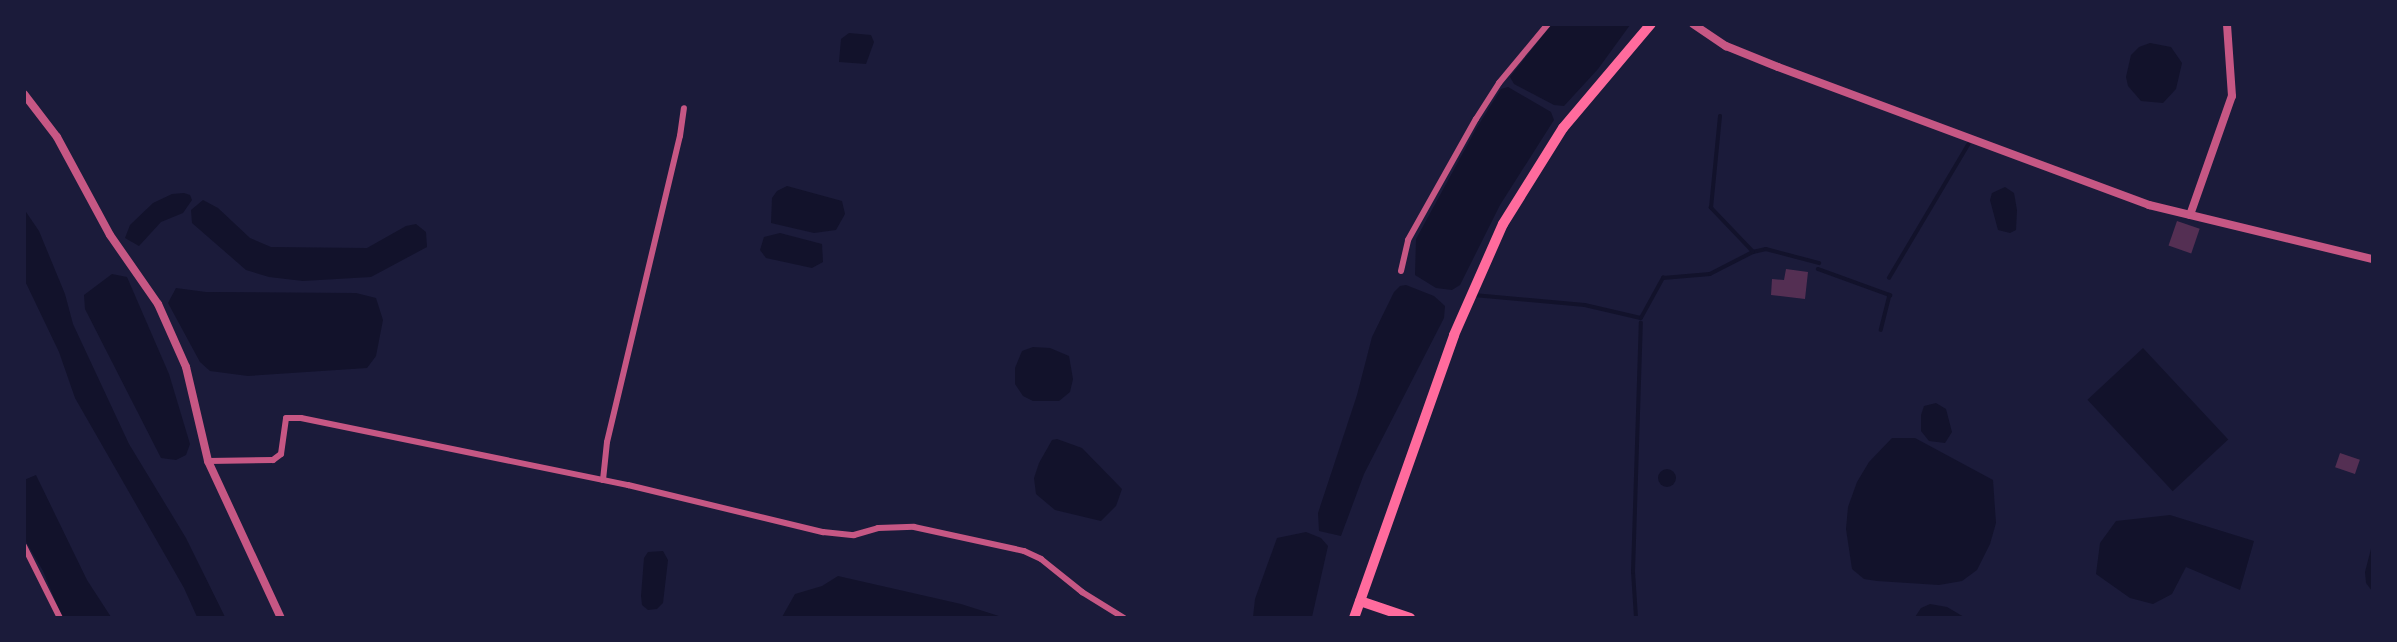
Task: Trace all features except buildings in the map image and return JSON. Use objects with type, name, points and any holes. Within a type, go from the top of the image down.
[{"type":"highway","points":[[1354,618],[1454,334],[1503,223],[1563,128],[1651,24]]},
{"type":"main road","points":[[1360,601],[1410,618]]},
{"type":"street","points":[[1401,271],[1408,240],[1476,119],[1500,83],[1548,24]]},
{"type":"street","points":[[1693,24],[1727,46],[2017,158],[2149,205],[2372,260]]},
{"type":"street","points":[[2190,215],[2232,96],[2227,24]]},
{"type":"street","points":[[24,94],[57,137],[110,235],[158,304],[186,367],[208,461],[281,618]]},
{"type":"street","points":[[603,480],[607,442],[680,136],[684,108]]},
{"type":"street","points":[[208,461],[276,459],[282,450],[284,421],[292,416],[603,480],[823,532],[855,535],[878,528],[915,527],[1024,551],[1041,559],[1082,592],[1124,618]]},
{"type":"street","points":[[24,546],[60,618]]},
{"type":"shaded area","points":[[1551,25],[1630,25],[1598,69],[1564,106],[1554,105],[1514,84],[1510,77]]},
{"type":"shaded area","points":[[849,33],[871,35],[874,42],[866,64],[839,62],[841,39]]},
{"type":"shaded area","points":[[2150,43],[2171,47],[2182,63],[2176,89],[2163,103],[2141,101],[2128,86],[2126,77],[2131,55],[2139,47]]},
{"type":"shaded area","points":[[1508,87],[1551,112],[1554,120],[1500,205],[1460,285],[1452,290],[1436,288],[1415,275],[1416,239],[1476,129],[1501,89]]},
{"type":"shaded area","points":[[787,186],[842,201],[845,214],[836,230],[814,233],[771,223],[772,198],[777,191]]},
{"type":"shaded area","points":[[2005,187],[2014,193],[2017,210],[2016,230],[2010,233],[1998,230],[1990,200],[1992,193]]},
{"type":"shaded area","points":[[172,194],[190,195],[192,200],[183,213],[161,222],[139,246],[125,238],[130,225],[153,203]]},
{"type":"shaded area","points":[[203,200],[218,208],[250,238],[271,247],[367,248],[406,226],[416,224],[426,232],[427,247],[371,277],[303,281],[269,277],[246,270],[192,223],[191,210]]},
{"type":"shaded area","points":[[24,209],[39,231],[65,294],[73,324],[129,444],[186,538],[225,617],[197,617],[184,588],[75,398],[59,352],[25,281]]},
{"type":"shaded area","points":[[780,233],[822,244],[823,262],[812,268],[766,258],[760,250],[764,237]]},
{"type":"shaded area","points":[[112,274],[127,277],[169,374],[190,444],[186,455],[176,460],[161,458],[85,309],[84,295]]},
{"type":"shaded area","points":[[1406,285],[1434,296],[1445,306],[1444,318],[1364,474],[1341,536],[1319,531],[1318,513],[1357,395],[1372,337],[1394,292],[1400,286]]},
{"type":"shaded area","points":[[176,288],[206,292],[356,293],[376,298],[383,320],[376,356],[367,368],[248,376],[210,371],[200,362],[168,303]]},
{"type":"shaded area","points":[[1033,347],[1050,348],[1069,356],[1073,379],[1070,392],[1059,401],[1033,401],[1023,396],[1015,384],[1015,368],[1022,351]]},
{"type":"shaded area","points":[[2143,348],[2228,439],[2173,491],[2087,400]]},
{"type":"shaded area","points":[[1936,403],[1946,409],[1952,432],[1945,443],[1929,441],[1921,431],[1924,406]]},
{"type":"shaded area","points":[[1892,438],[1915,438],[1993,480],[1996,523],[1990,544],[1977,570],[1962,581],[1939,585],[1877,581],[1864,579],[1852,569],[1846,529],[1848,507],[1857,482],[1869,462]]},
{"type":"shaded area","points":[[1057,439],[1082,448],[1122,489],[1116,506],[1101,521],[1055,510],[1036,494],[1034,478],[1039,463],[1052,440]]},
{"type":"shaded area","points":[[1663,469],[1671,469],[1676,478],[1674,485],[1663,487],[1658,482],[1658,474]]},
{"type":"shaded area","points":[[36,475],[87,580],[111,617],[62,617],[43,571],[25,540],[24,480]]},
{"type":"shaded area","points":[[2170,515],[2254,541],[2240,590],[2186,567],[2172,594],[2153,604],[2130,598],[2096,574],[2100,543],[2116,521]]},
{"type":"shaded area","points":[[1306,532],[1321,538],[1328,546],[1312,617],[1253,617],[1255,599],[1277,538]]},
{"type":"shaded area","points":[[2372,545],[2372,591],[2366,583],[2365,572]]},
{"type":"shaded area","points":[[663,551],[668,560],[663,603],[657,609],[648,610],[642,605],[641,596],[644,558],[648,552]]},
{"type":"shaded area","points":[[838,576],[961,604],[1002,617],[782,617],[795,594],[822,586]]},
{"type":"shaded area","points":[[1930,604],[1947,607],[1964,617],[1915,617],[1921,608]]},
{"type":"waterway","points":[[1474,295],[1585,305],[1641,318],[1663,278],[1710,274],[1753,252],[1711,208],[1720,116]]},
{"type":"waterway","points":[[1889,278],[1968,145]]},
{"type":"waterway","points":[[1753,252],[1766,249],[1819,263]]},
{"type":"waterway","points":[[1818,269],[1890,295],[1881,330]]},
{"type":"waterway","points":[[1636,618],[1633,572],[1641,323]]}]
